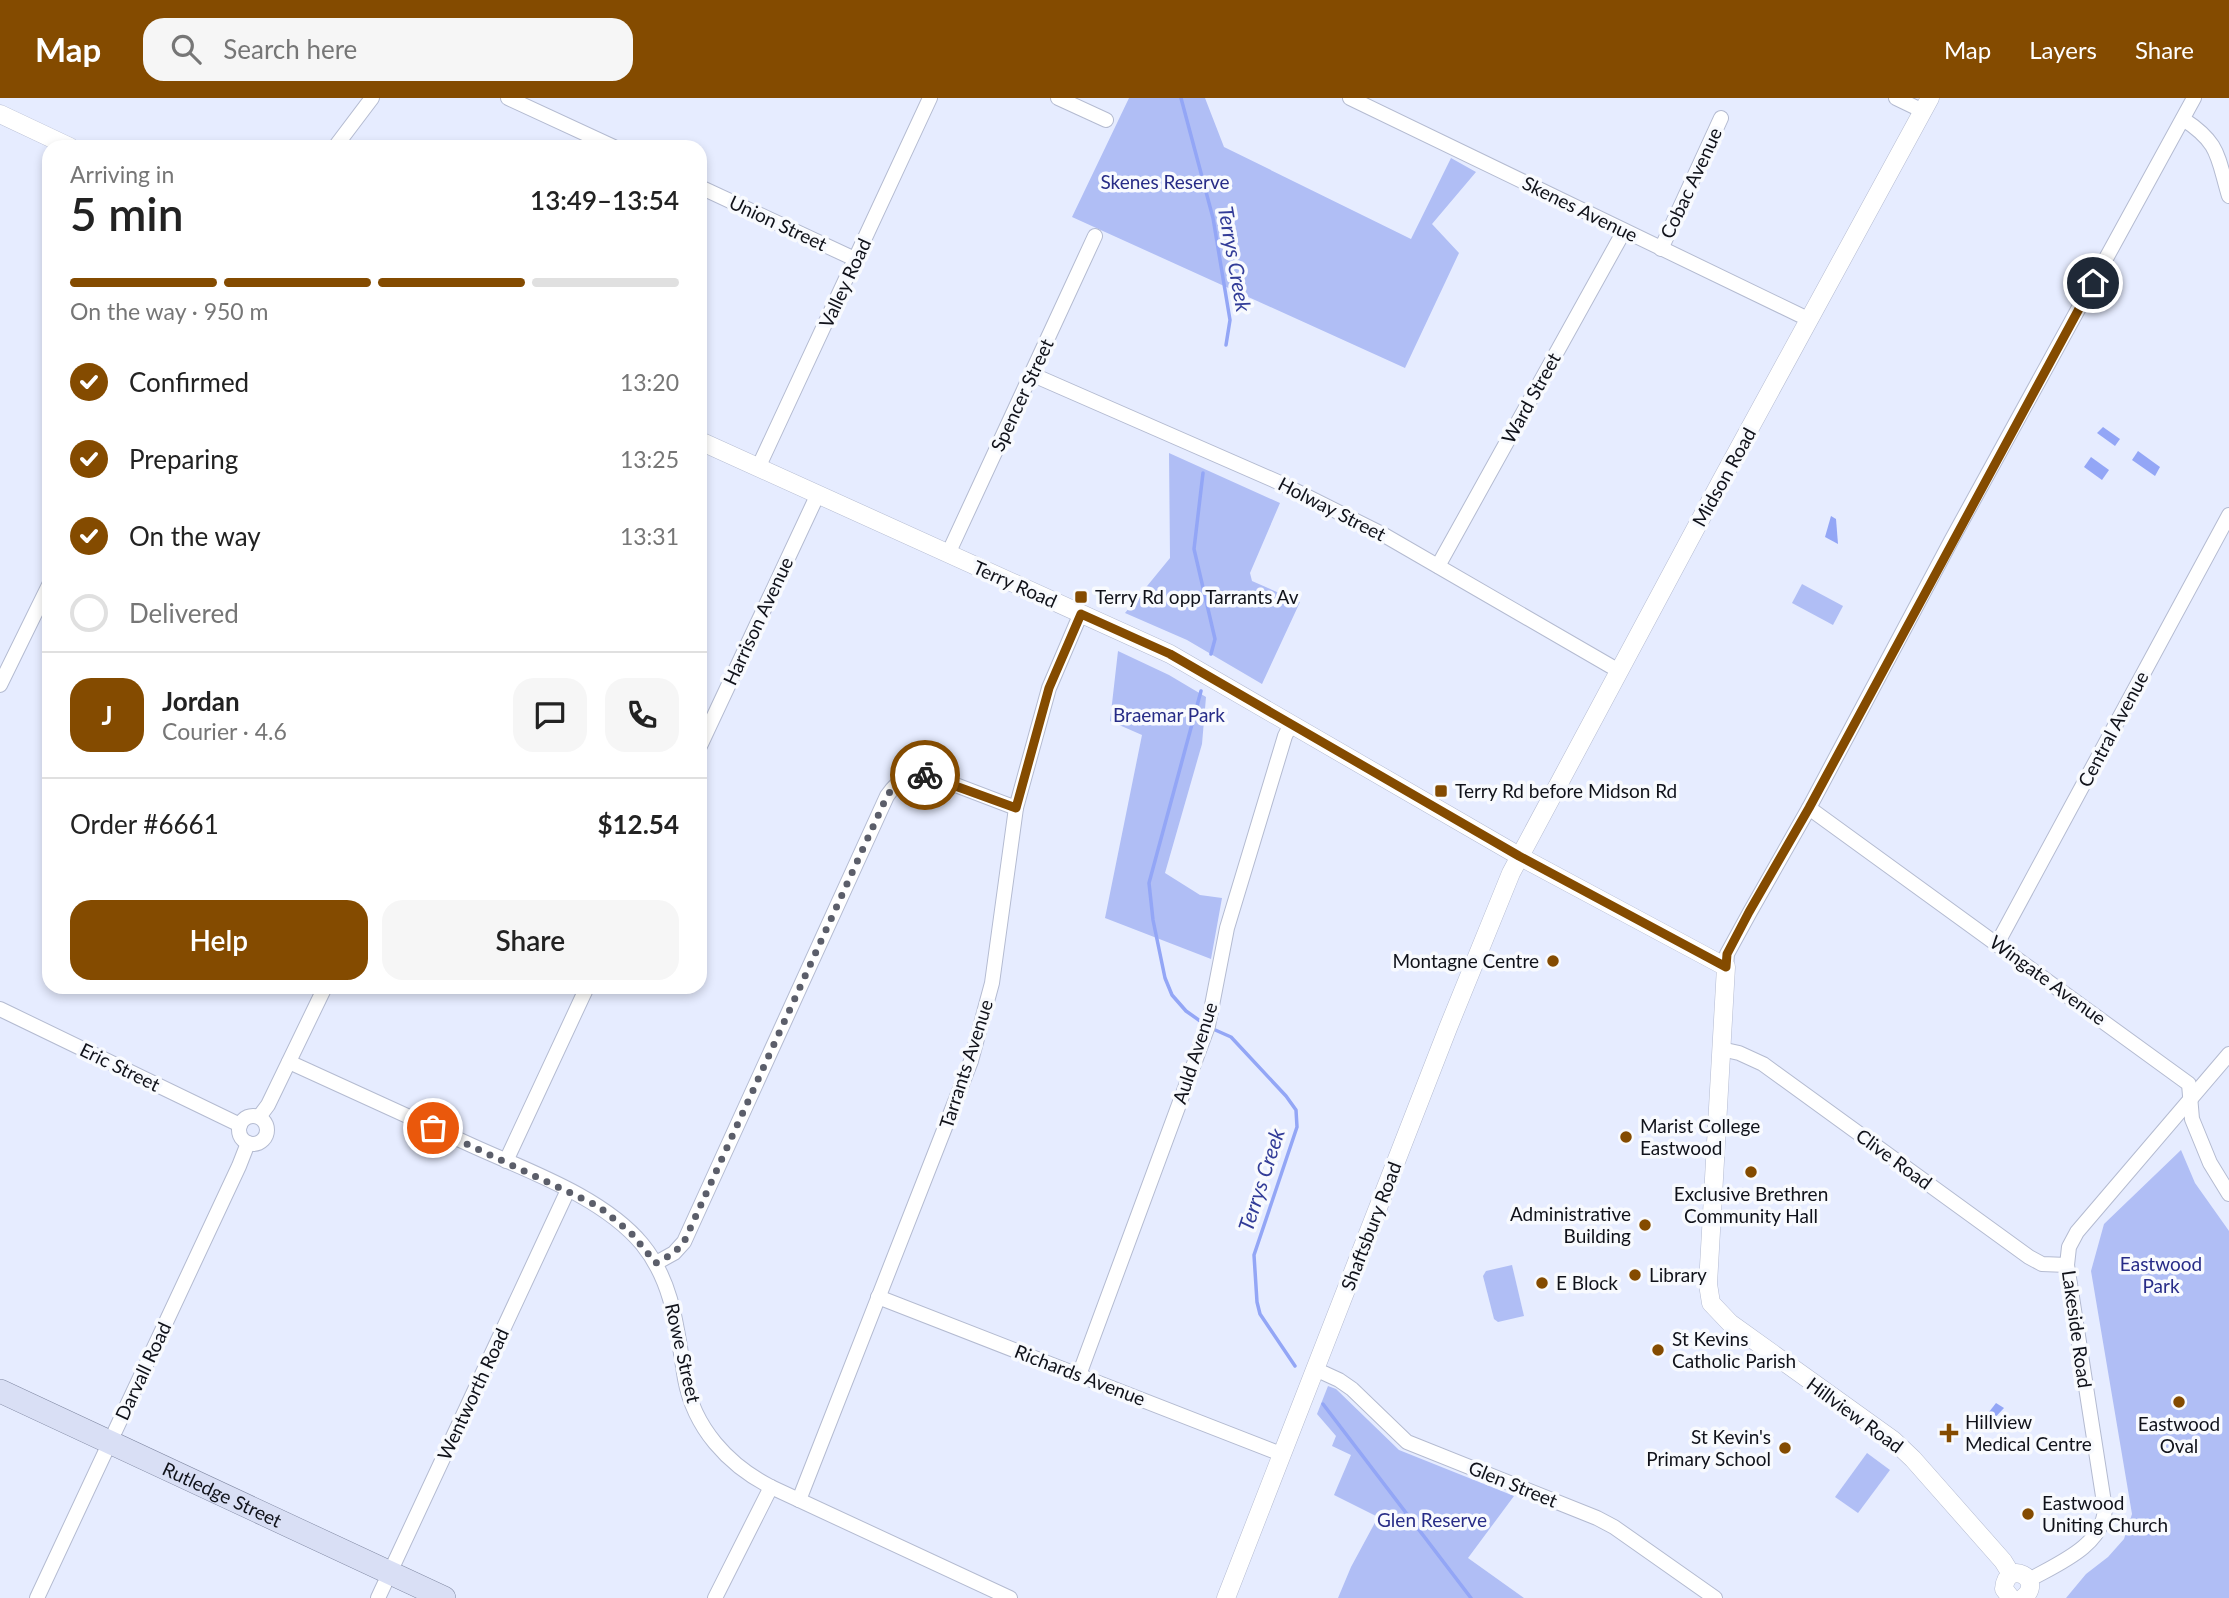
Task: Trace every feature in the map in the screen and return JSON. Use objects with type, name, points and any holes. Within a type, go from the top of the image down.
[{"type":"main road","name":"Rutledge Street","points":[[0,1391],[444,1598]]},
{"type":"street","points":[[340,140],[372,98]]},
{"type":"street","points":[[508,98],[599,140]]},
{"type":"street","name":"Valley Road","points":[[758,468],[930,98]]},
{"type":"street","points":[[1058,98],[1106,120]]},
{"type":"street","name":"Skenes Avenue","points":[[1350,98],[1810,320]]},
{"type":"street","points":[[1896,98],[1927,104]]},
{"type":"street","points":[[1726,967],[1727,954],[2194,98]]},
{"type":"street","name":"Midson Road","points":[[1519,856],[1927,104]]},
{"type":"street","points":[[0,114],[55,140]]},
{"type":"street","name":"Cobac Avenue","points":[[1661,248],[1721,118]]},
{"type":"street","points":[[2183,119],[2209,138],[2216,150],[2229,196]]},
{"type":"street","name":"Union Street","points":[[707,190],[857,260]]},
{"type":"street","name":"Ward Street","points":[[1438,566],[1624,231]]},
{"type":"street","name":"Spencer Street","points":[[948,554],[1095,236]]},
{"type":"street","name":"Holway Street","points":[[1031,374],[1278,482],[1438,566],[1619,671]]},
{"type":"street","name":"Terry Road","points":[[707,444],[1170,654],[1519,856],[1726,967]]},
{"type":"street","name":"Harrison Avenue","points":[[707,731],[817,496]]},
{"type":"street","name":"Central Avenue","points":[[1997,944],[2229,514]]},
{"type":"street","points":[[0,685],[42,608]]},
{"type":"street","name":"Tarrants Avenue","points":[[799,1500],[971,1061],[992,983],[1016,808],[1049,688],[1081,614]]},
{"type":"street","name":"Auld Avenue","points":[[1079,1375],[1208,1026],[1227,929],[1285,736],[1291,724]]},
{"type":"street","points":[[656,1263],[674,1253],[684,1242],[881,808],[894,785],[906,777],[932,776],[1016,808]]},
{"type":"street","name":"Wingate Avenue","points":[[1809,808],[2189,1084],[2192,1119],[2197,1134],[2210,1163],[2229,1194]]},
{"type":"street","name":"Shaftsbury Road","points":[[1226,1598],[1448,1028],[1519,856]]},
{"type":"street","name":"Hillview Road","points":[[1726,967],[1708,1283],[1712,1303],[1730,1323],[1884,1433],[1913,1459],[2003,1561],[2011,1574]]},
{"type":"street","points":[[259,1117],[268,1105],[322,994]]},
{"type":"street","points":[[506,1160],[584,994]]},
{"type":"street","name":"Eric Street","points":[[0,1009],[240,1125]]},
{"type":"street","name":"Clive Road","points":[[1721,1049],[1740,1053],[1763,1064],[2029,1257],[2042,1264],[2067,1265]]},
{"type":"street","name":"Lakeside Road","points":[[2029,1580],[2087,1544],[2101,1528],[2104,1519],[2105,1508],[2067,1265],[2069,1247],[2077,1232],[2229,1055]]},
{"type":"street","name":"Rowe Street","points":[[289,1062],[506,1160],[598,1206],[619,1222],[656,1263],[673,1304],[686,1381],[702,1424],[729,1460],[771,1487],[1010,1598]]},
{"type":"street","points":[[247,1117],[259,1117],[264,1122],[266,1134],[260,1142],[248,1143],[240,1136],[240,1125],[247,1117]]},
{"type":"street","name":"Darvall Road","points":[[37,1598],[248,1143]]},
{"type":"street","name":"Wentworth Road","points":[[378,1598],[568,1190]]},
{"type":"street","name":"Richards Avenue","points":[[878,1297],[1281,1454]]},
{"type":"street","name":"Glen Street","points":[[1315,1369],[1352,1389],[1407,1441],[1597,1518],[1715,1598]]},
{"type":"street","points":[[715,1598],[771,1487]]},
{"type":"street","points":[[2004,1596],[2004,1584],[2011,1574],[2019,1573],[2029,1580],[2030,1591],[2023,1598]]},
{"type":"green space","name":"Skenes Reserve","points":[[1129,98],[1205,98],[1224,147],[1411,239],[1451,158],[1476,172],[1432,224],[1459,253],[1405,368],[1072,217]]},
{"type":"green space","points":[[1169,453],[1280,503],[1250,573],[1252,581],[1300,602],[1262,684],[1187,640],[1125,613],[1170,558]]},
{"type":"green space","points":[[1802,584],[1843,606],[1833,625],[1792,603]]},
{"type":"green space","name":"Braemar Park","points":[[1118,651],[1169,675],[1206,697],[1202,744],[1165,873],[1200,895],[1222,898],[1211,959],[1105,918],[1142,735],[1110,721]]},
{"type":"green space","name":"Eastwood Park","points":[[2181,1150],[2195,1183],[2229,1231],[2229,1598],[2066,1598],[2086,1574],[2108,1557],[2124,1539],[2132,1514],[2091,1271],[2104,1224]]},
{"type":"green space","points":[[1512,1265],[1524,1316],[1498,1322],[1494,1319],[1483,1276],[1486,1271]]},
{"type":"green space","name":"Glen Reserve","points":[[1328,1386],[1336,1389],[1399,1450],[1514,1496],[1468,1558],[1524,1598],[1338,1598],[1378,1517],[1334,1495],[1351,1455],[1332,1446],[1336,1436],[1317,1414]]},
{"type":"green space","points":[[1867,1453],[1890,1470],[1858,1513],[1835,1497]]},
{"type":"shaded area","points":[[2103,427],[2120,439],[2115,446],[2097,433]]},
{"type":"shaded area","points":[[2138,451],[2160,467],[2155,476],[2132,460]]},
{"type":"shaded area","points":[[2091,457],[2109,470],[2102,480],[2084,467]]},
{"type":"shaded area","points":[[1831,516],[1836,519],[1838,544],[1825,537]]},
{"type":"shaded area","points":[[1996,1403],[2004,1408],[1988,1425],[1982,1421]]},
{"type":"waterway","name":"Terrys Creek","points":[[1181,98],[1213,218],[1230,320],[1226,345]]},
{"type":"waterway","name":"Terrys Creek","points":[[1203,473],[1194,549],[1215,639],[1211,654]]},
{"type":"waterway","name":"Terrys Creek","points":[[1201,691],[1149,883],[1153,920],[1165,978],[1172,995],[1186,1011],[1203,1023]]},
{"type":"waterway","name":"Terrys Creek","points":[[1213,1029],[1231,1037],[1296,1110],[1297,1127],[1254,1255],[1260,1314],[1295,1366]]},
{"type":"waterway","name":"Terrys Creek","points":[[1323,1404],[1471,1598]]},
{"type":"way so far","points":[[433,1128],[506,1160],[598,1206],[631,1233],[656,1263],[674,1253],[684,1242],[887,796],[894,785],[906,777],[925,775]]},
{"type":"place","name":"Terry Rd opp Tarrants Av","points":[[1081,597]]},
{"type":"place","name":"Terry Rd before Midson Rd","points":[[1441,791]]},
{"type":"place","name":"Montagne Centre","points":[[1553,961]]},
{"type":"place","name":"Marist College Eastwood","points":[[1626,1137]]},
{"type":"place","name":"Exclusive Brethren Community Hall","points":[[1751,1172]]},
{"type":"place","name":"Administrative Building","points":[[1645,1225]]},
{"type":"place","name":"Library","points":[[1635,1275]]},
{"type":"place","name":"E Block","points":[[1542,1283]]},
{"type":"place","name":"St Kevins Catholic Parish","points":[[1658,1350]]},
{"type":"place","name":"Eastwood Oval","points":[[2179,1402]]},
{"type":"place","name":"Hillview Medical Centre","points":[[1949,1433]]},
{"type":"place","name":"St Kevin's Primary School","points":[[1785,1448]]},
{"type":"place","name":"Eastwood Uniting Church","points":[[2028,1514]]},
{"type":"route","points":[[925,775],[1016,808],[1049,688],[1081,614],[1170,654],[1519,856],[1726,967],[1727,954],[1749,912],[1809,808],[1951,541],[2093,283]]}]
